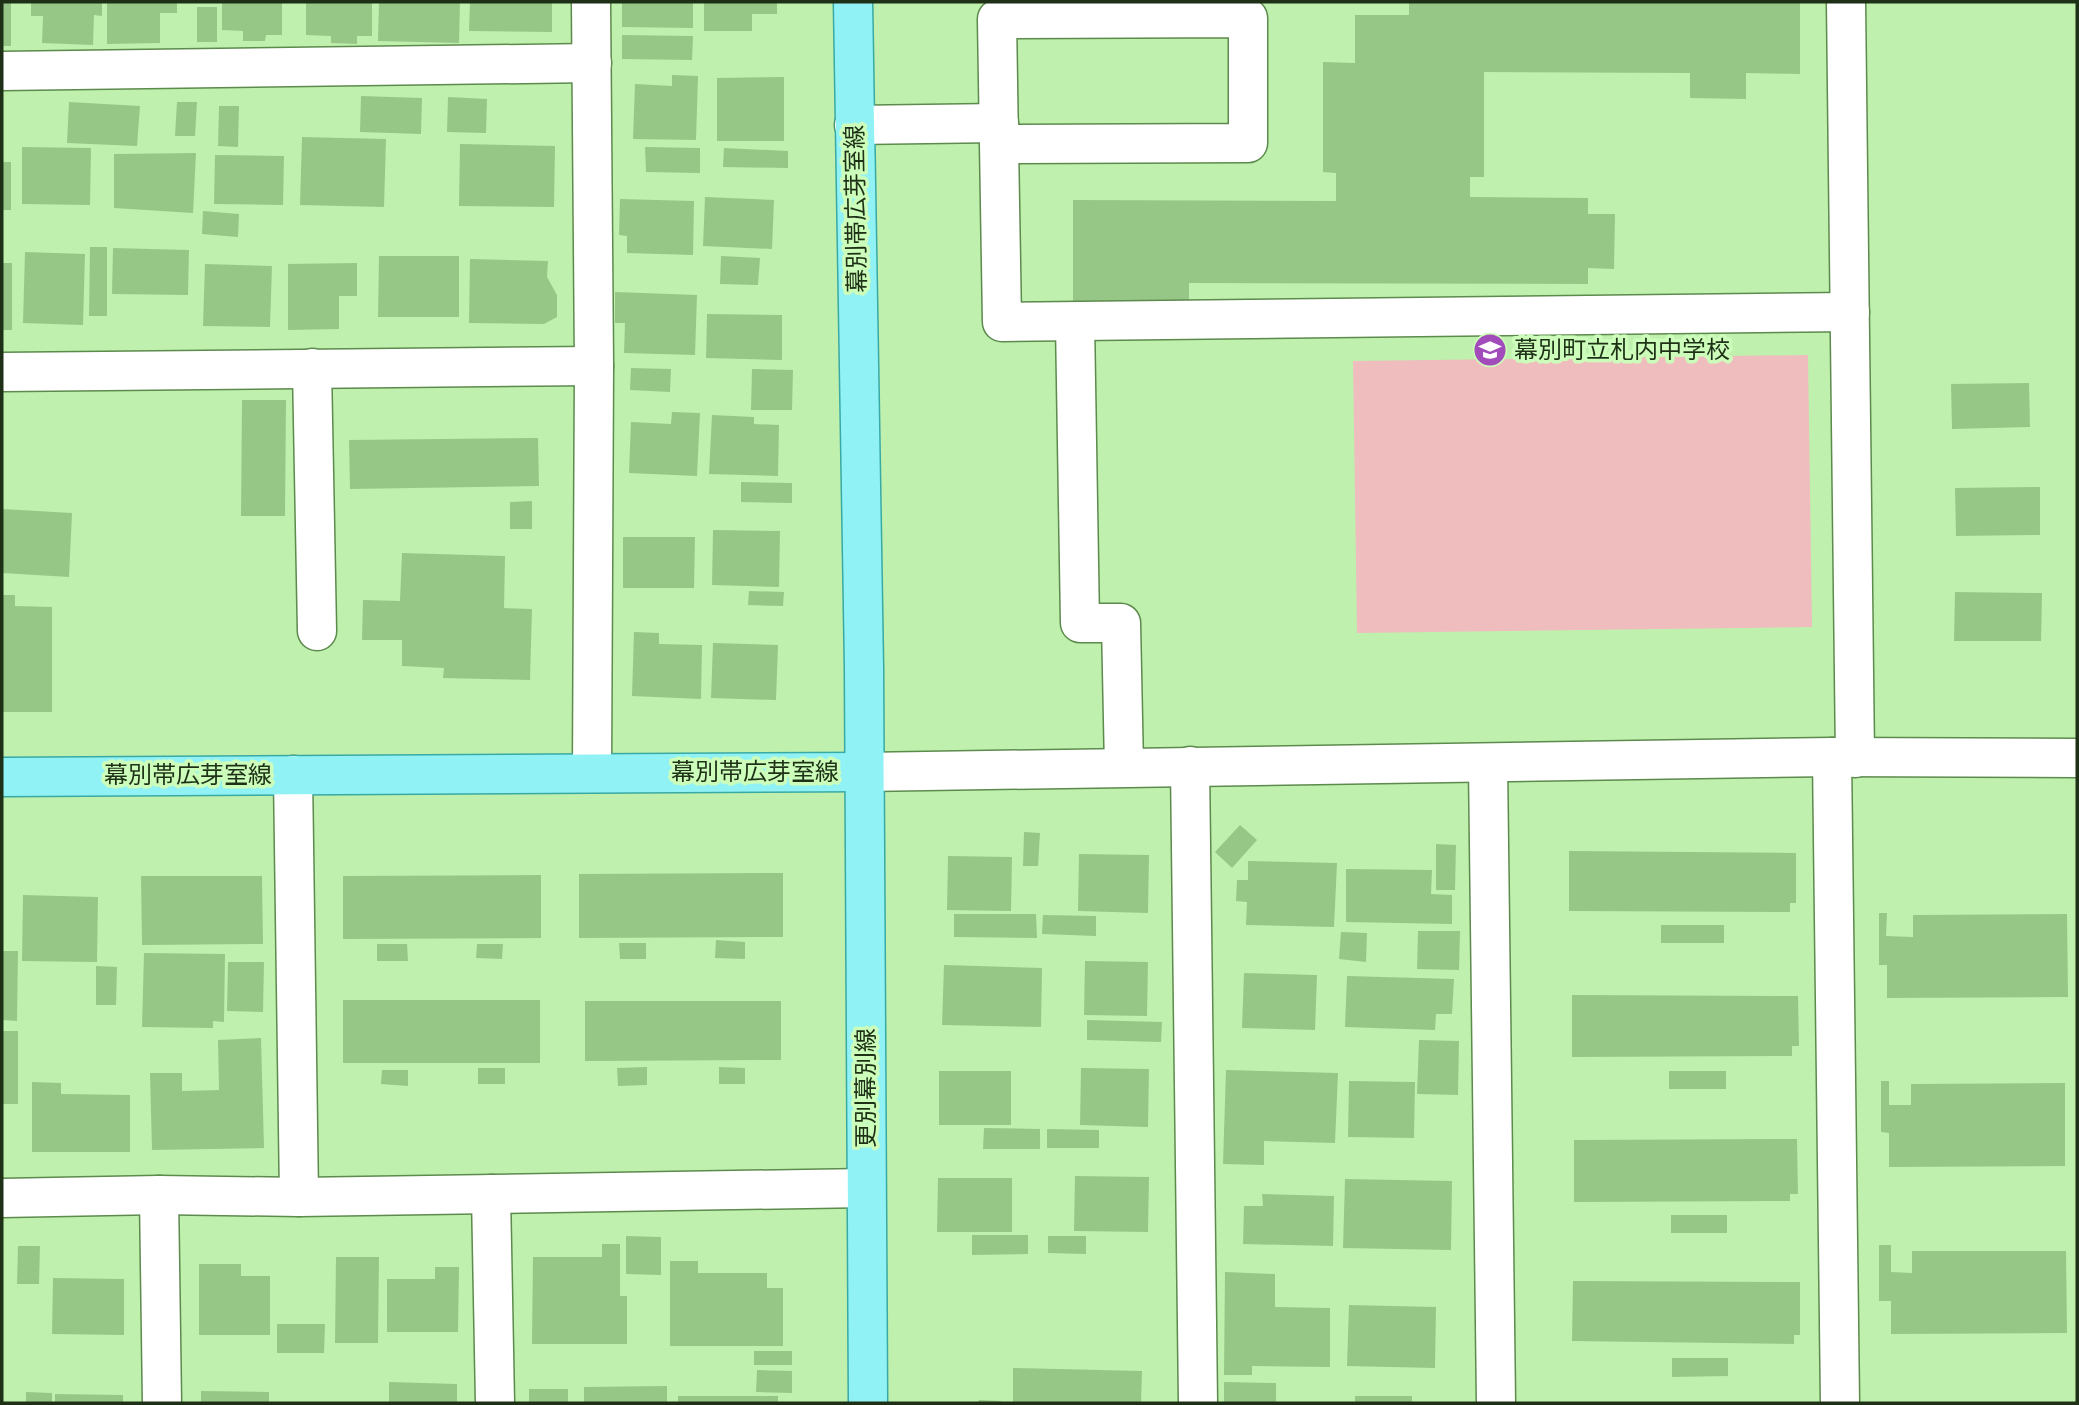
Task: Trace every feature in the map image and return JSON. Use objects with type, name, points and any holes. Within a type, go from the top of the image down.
[{"type":"main road","name":"幕別帯広芽室線","points":[[2,777],[864,772],[853,2]]},
{"type":"main road","name":"更別幕別線","points":[[864,772],[868,1403]]},
{"type":"street","points":[[591,2],[594,366],[592,772]]},
{"type":"street","points":[[1840,1403],[1843,757],[1850,312],[1846,2]]},
{"type":"street","points":[[855,125],[999,134],[1248,144],[1248,18],[1069,10],[997,19],[999,134],[1002,322],[1850,312]]},
{"type":"street","points":[[2,71],[592,63]]},
{"type":"street","points":[[1075,321],[1080,623],[1121,623],[1124,767]]},
{"type":"street","points":[[2,372],[594,366]]},
{"type":"street","points":[[312,368],[317,631]]},
{"type":"street","points":[[864,772],[1843,757],[2077,758]]},
{"type":"street","points":[[1488,764],[1496,1403]]},
{"type":"street","points":[[1190,765],[1198,1403]]},
{"type":"street","points":[[293,775],[299,1198]]},
{"type":"street","points":[[2,1198],[159,1195],[299,1198],[866,1188]]},
{"type":"street","points":[[491,1194],[495,1403]]},
{"type":"street","points":[[159,1195],[162,1403]]},
{"type":"shaded area","points":[[1808,355],[1812,627],[1357,633],[1353,361]]},
{"type":"building","points":[[2,2],[11,2],[11,46],[2,46]]},
{"type":"building","points":[[31,2],[102,2],[102,16],[94,15],[93,45],[42,43],[43,16],[31,16]]},
{"type":"building","points":[[107,2],[177,2],[177,13],[160,13],[160,43],[107,44]]},
{"type":"building","points":[[222,2],[282,2],[282,35],[266,35],[265,41],[243,41],[243,31],[222,30]]},
{"type":"building","points":[[306,2],[372,2],[372,36],[357,36],[357,44],[331,43],[331,36],[306,35]]},
{"type":"building","points":[[379,2],[460,2],[459,43],[378,41]]},
{"type":"building","points":[[470,2],[552,2],[552,32],[469,31]]},
{"type":"building","points":[[622,2],[693,2],[693,28],[622,27]]},
{"type":"building","points":[[704,2],[777,2],[777,14],[752,14],[752,31],[704,31]]},
{"type":"building","points":[[1409,2],[1800,2],[1800,74],[1746,73],[1746,99],[1690,98],[1690,73],[1484,72],[1484,177],[1470,177],[1470,197],[1588,198],[1588,214],[1615,214],[1614,269],[1588,268],[1588,284],[1189,283],[1189,307],[1073,307],[1073,200],[1336,201],[1336,173],[1323,172],[1323,62],[1355,63],[1355,15],[1409,15]]},
{"type":"building","points":[[197,7],[217,7],[217,42],[197,42]]},
{"type":"building","points":[[622,35],[693,36],[692,60],[622,59]]},
{"type":"building","points":[[672,75],[698,76],[696,140],[633,139],[635,84],[672,86]]},
{"type":"building","points":[[784,77],[784,141],[717,141],[717,78]]},
{"type":"building","points":[[361,96],[422,98],[421,134],[360,132]]},
{"type":"building","points":[[448,97],[487,99],[486,133],[447,132]]},
{"type":"building","points":[[69,102],[140,106],[137,146],[67,143]]},
{"type":"building","points":[[177,102],[197,102],[195,136],[175,136]]},
{"type":"building","points":[[219,106],[239,106],[238,147],[218,146]]},
{"type":"building","points":[[302,137],[386,139],[384,207],[300,205]]},
{"type":"building","points":[[460,144],[555,146],[554,207],[459,206]]},
{"type":"building","points":[[22,147],[91,148],[90,205],[22,204]]},
{"type":"building","points":[[645,147],[700,148],[700,173],[646,172]]},
{"type":"building","points":[[724,148],[788,151],[788,168],[723,167]]},
{"type":"building","points":[[196,153],[193,213],[114,208],[114,154]]},
{"type":"building","points":[[215,155],[284,156],[283,205],[214,204]]},
{"type":"building","points":[[2,162],[11,162],[11,210],[2,210]]},
{"type":"building","points":[[705,197],[774,200],[772,249],[703,246]]},
{"type":"building","points":[[620,199],[694,201],[693,255],[627,253],[627,236],[619,235]]},
{"type":"building","points":[[203,211],[239,214],[238,237],[202,234]]},
{"type":"building","points":[[90,247],[107,247],[107,316],[89,316]]},
{"type":"building","points":[[113,248],[189,250],[188,295],[112,294]]},
{"type":"building","points":[[25,252],[85,254],[83,325],[23,323]]},
{"type":"building","points":[[379,256],[459,256],[459,317],[378,317]]},
{"type":"building","points":[[721,256],[760,258],[758,285],[720,284]]},
{"type":"building","points":[[470,259],[548,261],[547,277],[557,295],[557,317],[544,324],[469,323]]},
{"type":"building","points":[[2,263],[12,263],[12,330],[2,330]]},
{"type":"building","points":[[357,263],[357,296],[339,296],[339,329],[288,330],[288,264]]},
{"type":"building","points":[[205,264],[272,266],[270,327],[203,326]]},
{"type":"building","points":[[615,292],[697,295],[695,355],[624,353],[625,323],[615,323]]},
{"type":"building","points":[[707,314],[782,315],[782,360],[706,358]]},
{"type":"building","points":[[631,368],[671,369],[670,392],[630,390]]},
{"type":"building","points":[[752,369],[793,370],[792,410],[751,410]]},
{"type":"building","points":[[2029,383],[2030,427],[1952,429],[1951,384]]},
{"type":"building","points":[[242,400],[286,400],[285,516],[241,516]]},
{"type":"building","points":[[672,412],[700,413],[697,476],[629,473],[631,422],[671,424]]},
{"type":"building","points":[[712,415],[754,417],[754,424],[779,425],[778,476],[709,474]]},
{"type":"building","points":[[538,438],[539,486],[350,489],[349,440]]},
{"type":"building","points":[[741,482],[792,483],[792,503],[741,502]]},
{"type":"building","points":[[2040,487],[2040,535],[1956,536],[1955,488]]},
{"type":"building","points":[[532,501],[532,529],[510,529],[510,502]]},
{"type":"building","points":[[2,509],[72,513],[69,577],[2,573]]},
{"type":"building","points":[[713,530],[780,531],[779,587],[712,585]]},
{"type":"building","points":[[623,537],[695,537],[694,588],[623,588]]},
{"type":"building","points":[[402,553],[505,556],[504,608],[532,609],[530,680],[443,678],[444,668],[402,666],[402,640],[362,640],[363,600],[400,601]]},
{"type":"building","points":[[749,591],[784,592],[783,606],[748,605]]},
{"type":"building","points":[[1955,592],[2042,593],[2041,641],[1954,641]]},
{"type":"building","points":[[2,595],[15,595],[15,606],[52,607],[52,712],[2,712]]},
{"type":"building","points":[[634,632],[659,633],[659,644],[702,645],[701,699],[632,696]]},
{"type":"building","points":[[713,643],[778,645],[776,700],[711,698]]},
{"type":"building","points":[[1240,825],[1257,840],[1232,868],[1215,852]]},
{"type":"building","points":[[1024,832],[1040,833],[1038,866],[1023,866]]},
{"type":"building","points":[[1436,844],[1456,845],[1455,890],[1436,890]]},
{"type":"building","points":[[1569,851],[1796,853],[1796,903],[1790,903],[1790,912],[1569,911]]},
{"type":"building","points":[[1079,854],[1149,855],[1148,913],[1078,911]]},
{"type":"building","points":[[948,856],[1012,857],[1011,911],[947,910]]},
{"type":"building","points":[[1248,861],[1337,863],[1334,927],[1246,925],[1247,902],[1236,901],[1237,880],[1248,880]]},
{"type":"building","points":[[1346,869],[1432,870],[1431,894],[1452,895],[1452,924],[1346,922]]},
{"type":"building","points":[[783,873],[783,937],[579,938],[579,874]]},
{"type":"building","points":[[541,875],[541,938],[343,939],[343,876]]},
{"type":"building","points":[[141,876],[262,876],[263,944],[142,945]]},
{"type":"building","points":[[23,895],[98,897],[97,962],[22,961]]},
{"type":"building","points":[[1879,913],[1887,913],[1886,936],[1913,937],[1913,915],[2067,914],[2068,997],[1887,998],[1887,965],[1879,965]]},
{"type":"building","points":[[954,914],[1036,914],[1037,938],[954,937]]},
{"type":"building","points":[[1043,915],[1096,916],[1096,936],[1042,934]]},
{"type":"building","points":[[1661,925],[1724,925],[1724,943],[1661,943]]},
{"type":"building","points":[[1418,931],[1460,931],[1459,970],[1417,969]]},
{"type":"building","points":[[1341,932],[1367,933],[1366,962],[1339,959]]},
{"type":"building","points":[[716,940],[745,942],[745,959],[715,958]]},
{"type":"building","points":[[619,943],[646,943],[646,959],[620,959]]},
{"type":"building","points":[[377,944],[407,944],[408,961],[377,961]]},
{"type":"building","points":[[477,944],[503,944],[502,959],[476,958]]},
{"type":"building","points":[[2,951],[18,951],[17,1021],[2,1020]]},
{"type":"building","points":[[144,953],[225,954],[224,1022],[213,1021],[213,1028],[142,1027]]},
{"type":"building","points":[[1085,961],[1148,962],[1147,1016],[1084,1015]]},
{"type":"building","points":[[228,962],[264,962],[263,1012],[227,1011]]},
{"type":"building","points":[[944,965],[1042,968],[1041,1027],[942,1025]]},
{"type":"building","points":[[96,966],[117,967],[116,1005],[96,1005]]},
{"type":"building","points":[[1244,973],[1317,975],[1315,1030],[1242,1028]]},
{"type":"building","points":[[1347,976],[1454,979],[1452,1014],[1436,1014],[1435,1030],[1345,1027]]},
{"type":"building","points":[[1572,995],[1798,996],[1799,1046],[1792,1046],[1792,1056],[1572,1057]]},
{"type":"building","points":[[343,1000],[540,1000],[540,1063],[343,1063]]},
{"type":"building","points":[[585,1001],[781,1001],[781,1060],[585,1061]]},
{"type":"building","points":[[1087,1020],[1162,1022],[1161,1042],[1087,1040]]},
{"type":"building","points":[[2,1031],[18,1031],[18,1104],[2,1104]]},
{"type":"building","points":[[261,1038],[264,1148],[152,1150],[150,1073],[182,1073],[182,1091],[219,1090],[218,1040]]},
{"type":"building","points":[[1419,1040],[1459,1041],[1458,1095],[1417,1094]]},
{"type":"building","points":[[647,1067],[647,1085],[618,1086],[617,1068]]},
{"type":"building","points":[[719,1067],[745,1068],[745,1084],[719,1084]]},
{"type":"building","points":[[478,1068],[505,1068],[505,1084],[478,1084]]},
{"type":"building","points":[[1081,1068],[1149,1069],[1148,1127],[1080,1125]]},
{"type":"building","points":[[382,1070],[408,1070],[408,1086],[381,1084]]},
{"type":"building","points":[[1226,1070],[1338,1073],[1335,1143],[1264,1141],[1264,1165],[1223,1164]]},
{"type":"building","points":[[939,1071],[1011,1071],[1011,1125],[939,1125]]},
{"type":"building","points":[[1669,1071],[1726,1071],[1726,1089],[1669,1089]]},
{"type":"building","points":[[1349,1081],[1415,1082],[1414,1138],[1348,1137]]},
{"type":"building","points":[[1881,1081],[1889,1081],[1889,1105],[1911,1105],[1911,1084],[2065,1083],[2065,1166],[1889,1167],[1889,1133],[1881,1132]]},
{"type":"building","points":[[32,1082],[61,1083],[61,1094],[130,1095],[130,1152],[32,1152]]},
{"type":"building","points":[[984,1128],[1040,1129],[1040,1149],[983,1149]]},
{"type":"building","points":[[1047,1129],[1099,1130],[1099,1148],[1047,1148]]},
{"type":"building","points":[[1797,1139],[1798,1194],[1790,1194],[1790,1201],[1574,1202],[1574,1140]]},
{"type":"building","points":[[1075,1176],[1149,1177],[1148,1232],[1074,1231]]},
{"type":"building","points":[[938,1178],[1012,1178],[1012,1232],[937,1232]]},
{"type":"building","points":[[1345,1179],[1452,1181],[1451,1250],[1343,1248]]},
{"type":"building","points":[[1262,1194],[1334,1196],[1333,1246],[1243,1244],[1244,1206],[1263,1206]]},
{"type":"building","points":[[1671,1215],[1727,1215],[1727,1233],[1671,1233]]},
{"type":"building","points":[[972,1235],[1028,1235],[1028,1254],[972,1255]]},
{"type":"building","points":[[626,1236],[661,1237],[661,1275],[626,1274]]},
{"type":"building","points":[[1048,1236],[1086,1236],[1086,1254],[1048,1253]]},
{"type":"building","points":[[602,1244],[620,1244],[620,1296],[627,1296],[627,1344],[532,1344],[533,1257],[602,1257]]},
{"type":"building","points":[[1879,1245],[1891,1245],[1891,1272],[1912,1273],[1912,1251],[2066,1251],[2067,1333],[1891,1334],[1891,1301],[1879,1301]]},
{"type":"building","points":[[18,1246],[40,1246],[39,1284],[17,1284]]},
{"type":"building","points":[[336,1257],[379,1257],[378,1343],[335,1343]]},
{"type":"building","points":[[670,1261],[698,1261],[698,1273],[767,1273],[767,1288],[783,1288],[783,1346],[670,1346]]},
{"type":"building","points":[[199,1264],[241,1264],[241,1276],[270,1276],[270,1335],[199,1335]]},
{"type":"building","points":[[435,1267],[459,1267],[458,1332],[387,1332],[387,1279],[435,1279]]},
{"type":"building","points":[[1225,1272],[1275,1274],[1275,1307],[1330,1308],[1330,1367],[1252,1366],[1252,1375],[1224,1375]]},
{"type":"building","points":[[53,1278],[124,1279],[124,1335],[52,1334]]},
{"type":"building","points":[[1573,1281],[1800,1282],[1800,1335],[1794,1335],[1794,1344],[1572,1341]]},
{"type":"building","points":[[1349,1305],[1436,1307],[1435,1368],[1347,1366]]},
{"type":"building","points":[[277,1324],[325,1324],[324,1353],[277,1353]]},
{"type":"building","points":[[754,1351],[792,1351],[792,1365],[754,1365]]},
{"type":"building","points":[[1672,1358],[1728,1358],[1728,1376],[1672,1377]]},
{"type":"building","points":[[1013,1368],[1142,1371],[1141,1403],[1013,1403]]},
{"type":"building","points":[[757,1370],[792,1371],[792,1393],[756,1392]]},
{"type":"building","points":[[389,1382],[457,1384],[457,1403],[389,1403]]},
{"type":"building","points":[[1224,1382],[1276,1383],[1276,1403],[1224,1402]]},
{"type":"building","points":[[667,1386],[667,1403],[584,1403],[584,1387]]},
{"type":"building","points":[[529,1389],[568,1389],[568,1403],[529,1403]]},
{"type":"building","points":[[201,1391],[269,1392],[269,1403],[201,1403]]},
{"type":"building","points":[[26,1392],[52,1393],[52,1403],[26,1403]]},
{"type":"building","points":[[55,1394],[123,1395],[123,1403],[55,1403]]},
{"type":"building","points":[[678,1396],[778,1396],[778,1403],[678,1403]]},
{"type":"building","points":[[1355,1396],[1412,1396],[1412,1403],[1355,1403]]},
{"type":"building","points":[[979,1400],[1001,1401],[1001,1403],[978,1403]]},
{"type":"place","name":"幕別町立札内中学校","points":[[1490,350]]}]
